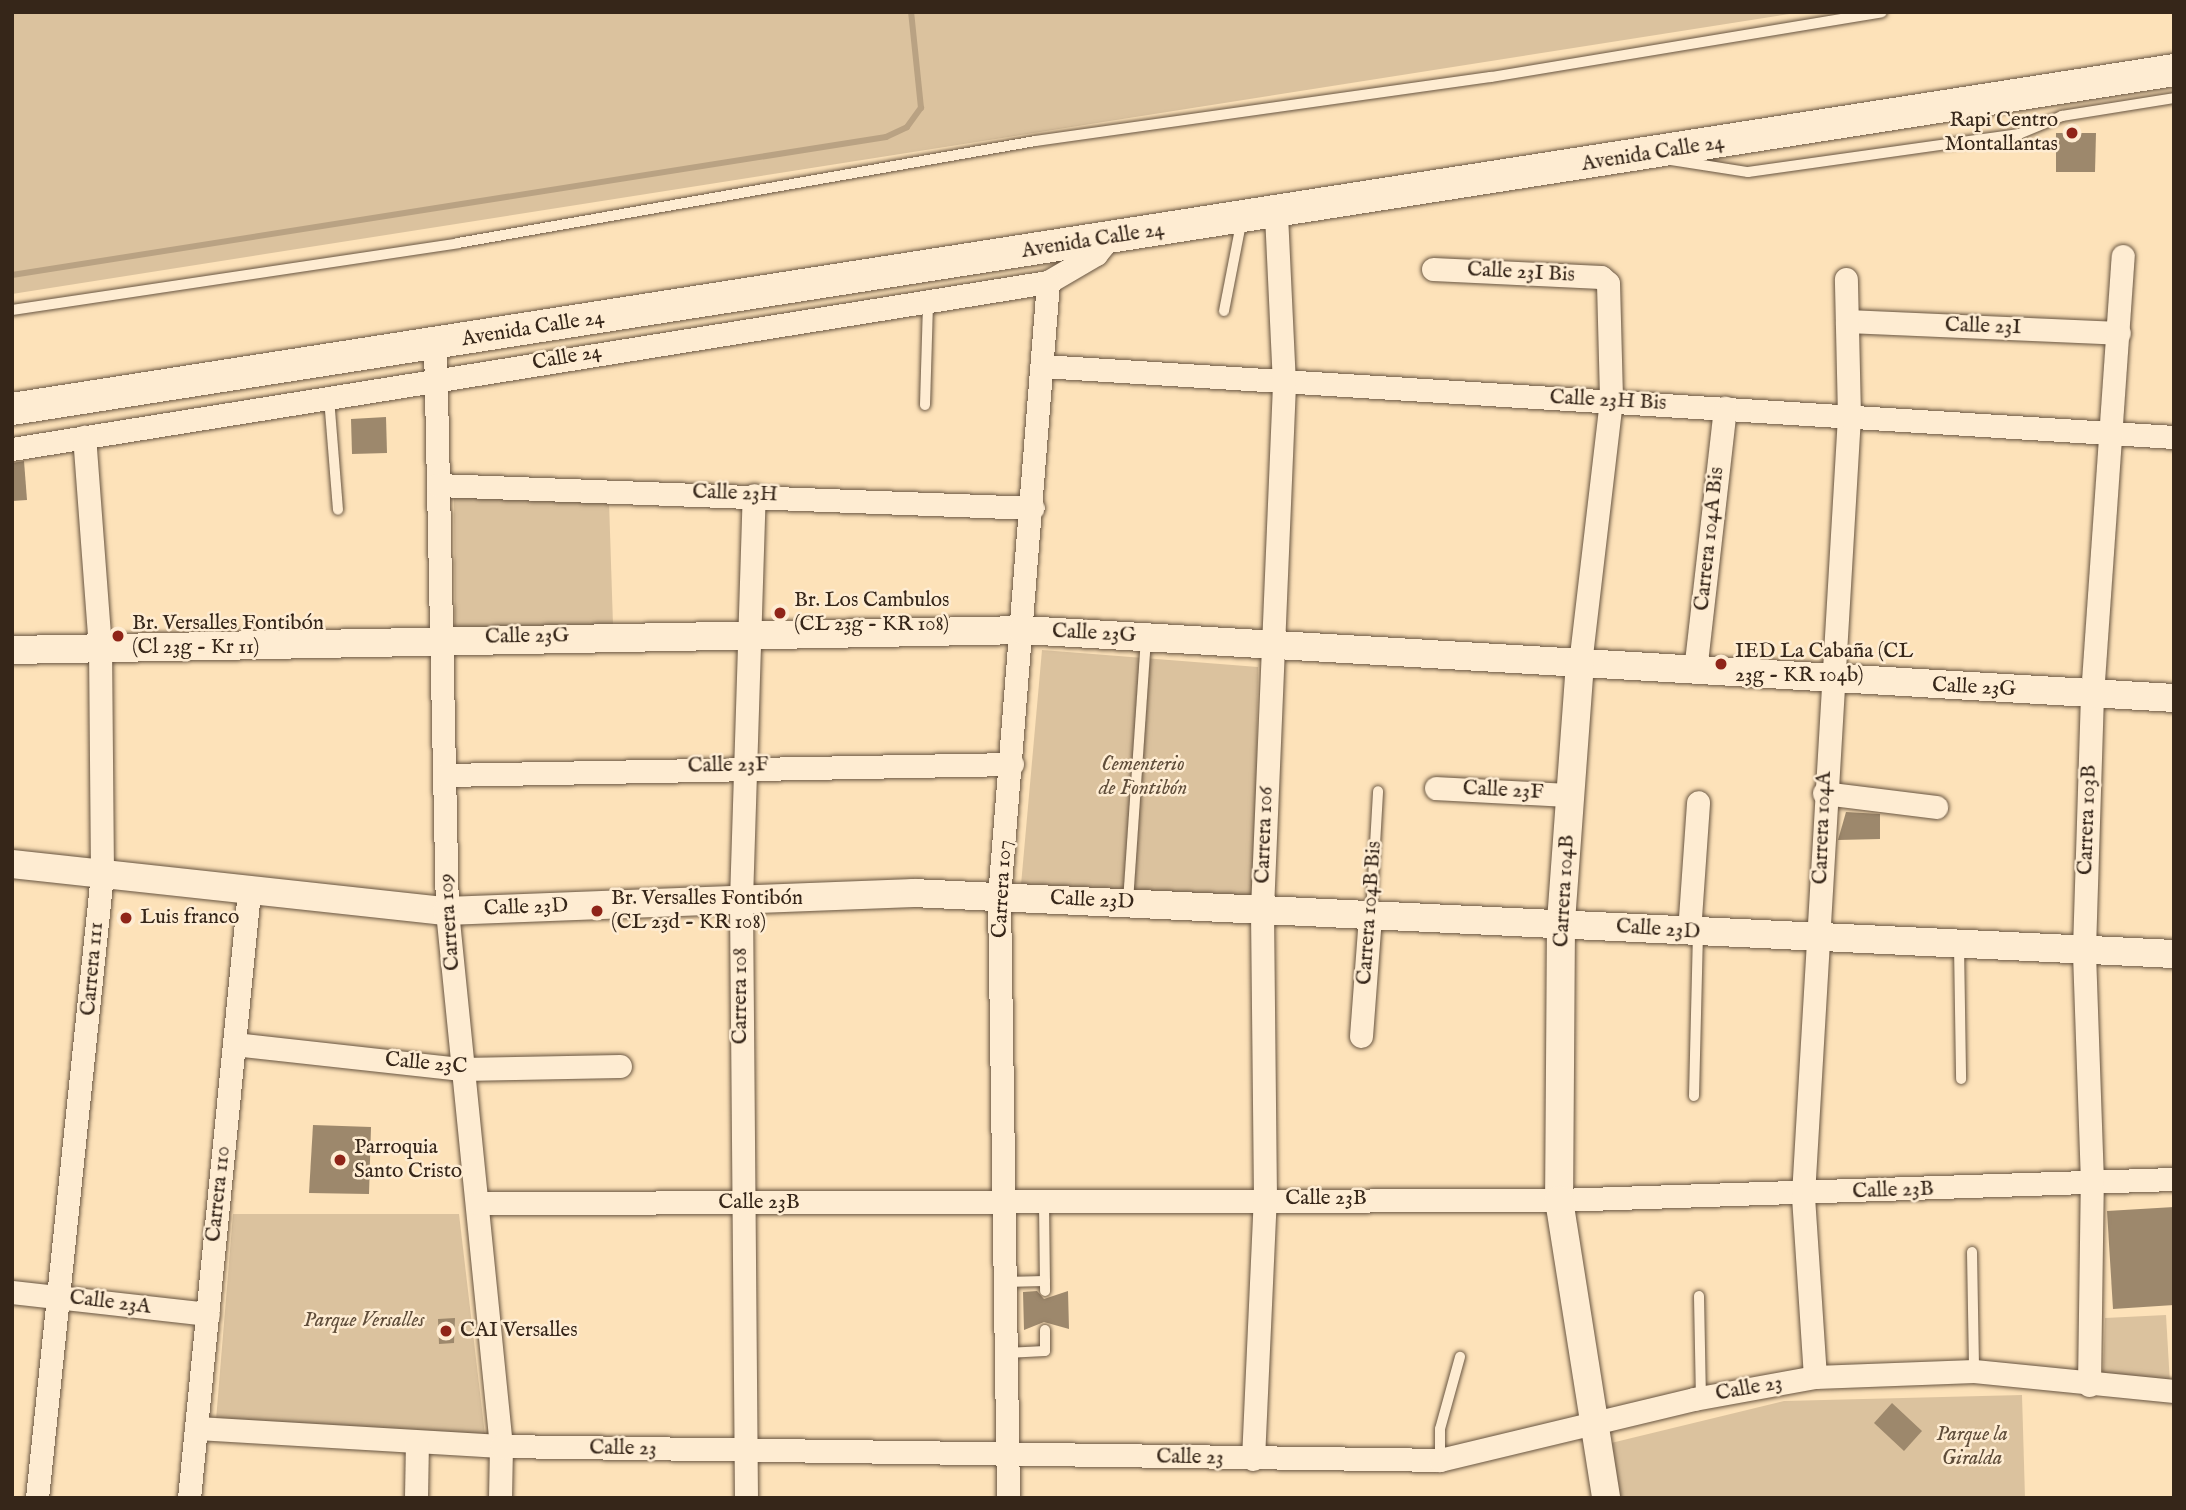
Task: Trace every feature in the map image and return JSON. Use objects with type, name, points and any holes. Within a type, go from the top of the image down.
[{"type":"main road","name":"Avenida Calle 24","points":[[12,409],[1649,154],[2060,102],[2174,71]]},
{"type":"street","name":"Carrera 106","points":[[1254,1459],[1265,1198],[1262,909],[1284,384],[1276,212]]},
{"type":"street","name":"Calle 24","points":[[12,449],[1048,282],[1096,254],[1108,239]]},
{"type":"street","name":"Carrera 103B","points":[[2089,1385],[2092,1182],[2084,949],[2092,695],[2115,434],[2123,256]]},
{"type":"street","name":"Calle 23I Bis","points":[[1433,269],[1601,277],[1608,283]]},
{"type":"street","points":[[908,270],[953,298]]},
{"type":"street","name":"Carrera 104A","points":[[1815,1377],[1803,1195],[1819,938],[1824,793],[1849,416],[1846,279]]},
{"type":"street","name":"Carrera 107","points":[[1008,1498],[999,897],[1023,630],[1048,282]]},
{"type":"street","name":"Carrera 104B","points":[[1606,1498],[1559,1200],[1561,923],[1580,663],[1611,400],[1608,283]]},
{"type":"street","name":"Calle 23I","points":[[1847,321],[2119,333]]},
{"type":"street","name":"Carrera 109","points":[[435,344],[439,639],[447,911],[501,1446],[500,1498]]},
{"type":"street","name":"Calle 23H Bis","points":[[1042,366],[1284,384],[1611,400],[2174,437]]},
{"type":"street","name":"Carrera 104A Bis","points":[[1695,671],[1725,408]]},
{"type":"street","name":"Carrera 111","points":[[37,1498],[62,1297],[102,874],[100,648],[84,438]]},
{"type":"street","name":"Calle 23H","points":[[438,485],[754,495],[1032,508]]},
{"type":"street","name":"Carrera 108","points":[[746,1498],[741,900],[747,633],[754,495]]},
{"type":"street","name":"Calle 23G","points":[[12,650],[439,639],[1023,630],[1833,680],[2174,698]]},
{"type":"street","name":"Calle 23F","points":[[445,775],[743,765],[1012,764]]},
{"type":"street","name":"Calle 23F","points":[[1436,788],[1571,795]]},
{"type":"street","points":[[1824,793],[1936,807]]},
{"type":"street","points":[[1693,933],[1698,802]]},
{"type":"street","name":"Calle 23D","points":[[12,864],[447,911],[741,900],[999,897],[1561,923],[1693,933],[1959,942],[2174,954]]},
{"type":"street","name":"Carrera 110","points":[[190,1498],[249,891]]},
{"type":"street","name":"Carrera 104B Bis","points":[[1361,1036],[1370,916]]},
{"type":"street","name":"Calle 23C","points":[[234,1044],[462,1069],[620,1066]]},
{"type":"street","name":"Calle 23B","points":[[478,1203],[1044,1204],[1265,1198],[1559,1200],[1803,1195],[2174,1179]]},
{"type":"street","name":"Calle 23A","points":[[12,1292],[208,1314]]},
{"type":"street","name":"Calle 23","points":[[196,1428],[501,1446],[1440,1460],[1702,1398],[1815,1377],[1975,1371],[2089,1385],[2174,1391]]},
{"type":"street","points":[[416,1498],[417,1442]]},
{"type":"lane","points":[[12,310],[458,243],[1035,141],[1491,77],[1882,12]]},
{"type":"lane","points":[[2060,102],[2174,98]]},
{"type":"lane","points":[[1224,311],[1242,217]]},
{"type":"lane","points":[[925,405],[928,302]]},
{"type":"lane","points":[[329,398],[338,510]]},
{"type":"lane","points":[[1128,902],[1147,637]]},
{"type":"lane","name":"Carrera 104B Bis","points":[[1370,916],[1378,791]]},
{"type":"lane","points":[[1693,933],[1695,1096]]},
{"type":"lane","points":[[1959,942],[1961,1079]]},
{"type":"lane","points":[[1004,1282],[1045,1286],[1044,1204]]},
{"type":"lane","points":[[1972,1252],[1975,1371]]},
{"type":"lane","points":[[1699,1296],[1702,1398]]},
{"type":"lane","points":[[1006,1353],[1045,1351],[1045,1329]]},
{"type":"lane","points":[[1440,1460],[1440,1429],[1460,1357]]},
{"type":"green space","points":[[12,12],[1802,12],[12,294]]},
{"type":"green space","points":[[454,494],[609,501],[613,625],[455,628]]},
{"type":"green space","name":"Cementerio de Fontibón","points":[[1042,650],[1258,667],[1255,897],[1021,885]]},
{"type":"green space","name":"Parque Versalles","points":[[233,1214],[459,1214],[485,1435],[216,1420]]},
{"type":"green space","points":[[2166,1315],[2170,1384],[2103,1377],[2105,1318]]},
{"type":"green space","name":"Parque la Giralda","points":[[2022,1395],[2025,1498],[1614,1498],[1607,1444],[1784,1401]]},
{"type":"building","points":[[2056,133],[2096,133],[2095,172],[2056,172]]},
{"type":"building","points":[[386,417],[387,453],[352,454],[351,419]]},
{"type":"building","points":[[24,461],[27,500],[12,501],[12,463]]},
{"type":"building","points":[[1846,812],[1880,814],[1880,839],[1838,840]]},
{"type":"building","name":"Parroquia Santo Cristo","points":[[313,1125],[371,1127],[369,1194],[309,1193]]},
{"type":"building","points":[[2174,1207],[2174,1305],[2113,1309],[2107,1211]]},
{"type":"building","points":[[1037,1291],[1044,1299],[1068,1291],[1069,1329],[1044,1322],[1024,1330],[1023,1292]]},
{"type":"building","name":"CAI Versalles","points":[[455,1318],[454,1343],[439,1344],[438,1319]]},
{"type":"building","points":[[1892,1403],[1922,1431],[1904,1451],[1874,1423]]},
{"type":"waterway","points":[[12,275],[886,137],[907,127],[921,108],[911,12]]},
{"type":"place","name":"Rapi Centro Montallantas","points":[[2072,133]]},
{"type":"place","name":"Br. Los Cambulos (CL 23g - KR 108)","points":[[780,613]]},
{"type":"place","name":"Br. Versalles Fontibón (Cl 23g - Kr 11)","points":[[118,636]]},
{"type":"place","name":"IED La Cabaña (CL 23g - KR 104b)","points":[[1721,664]]},
{"type":"place","name":"Br. Versalles Fontibón (CL 23d - KR 108)","points":[[597,911]]},
{"type":"place","name":"Luis franco","points":[[126,918]]},
{"type":"place","name":"Parroquia Santo Cristo","points":[[340,1160]]},
{"type":"place","name":"CAI Versalles","points":[[446,1331]]}]
